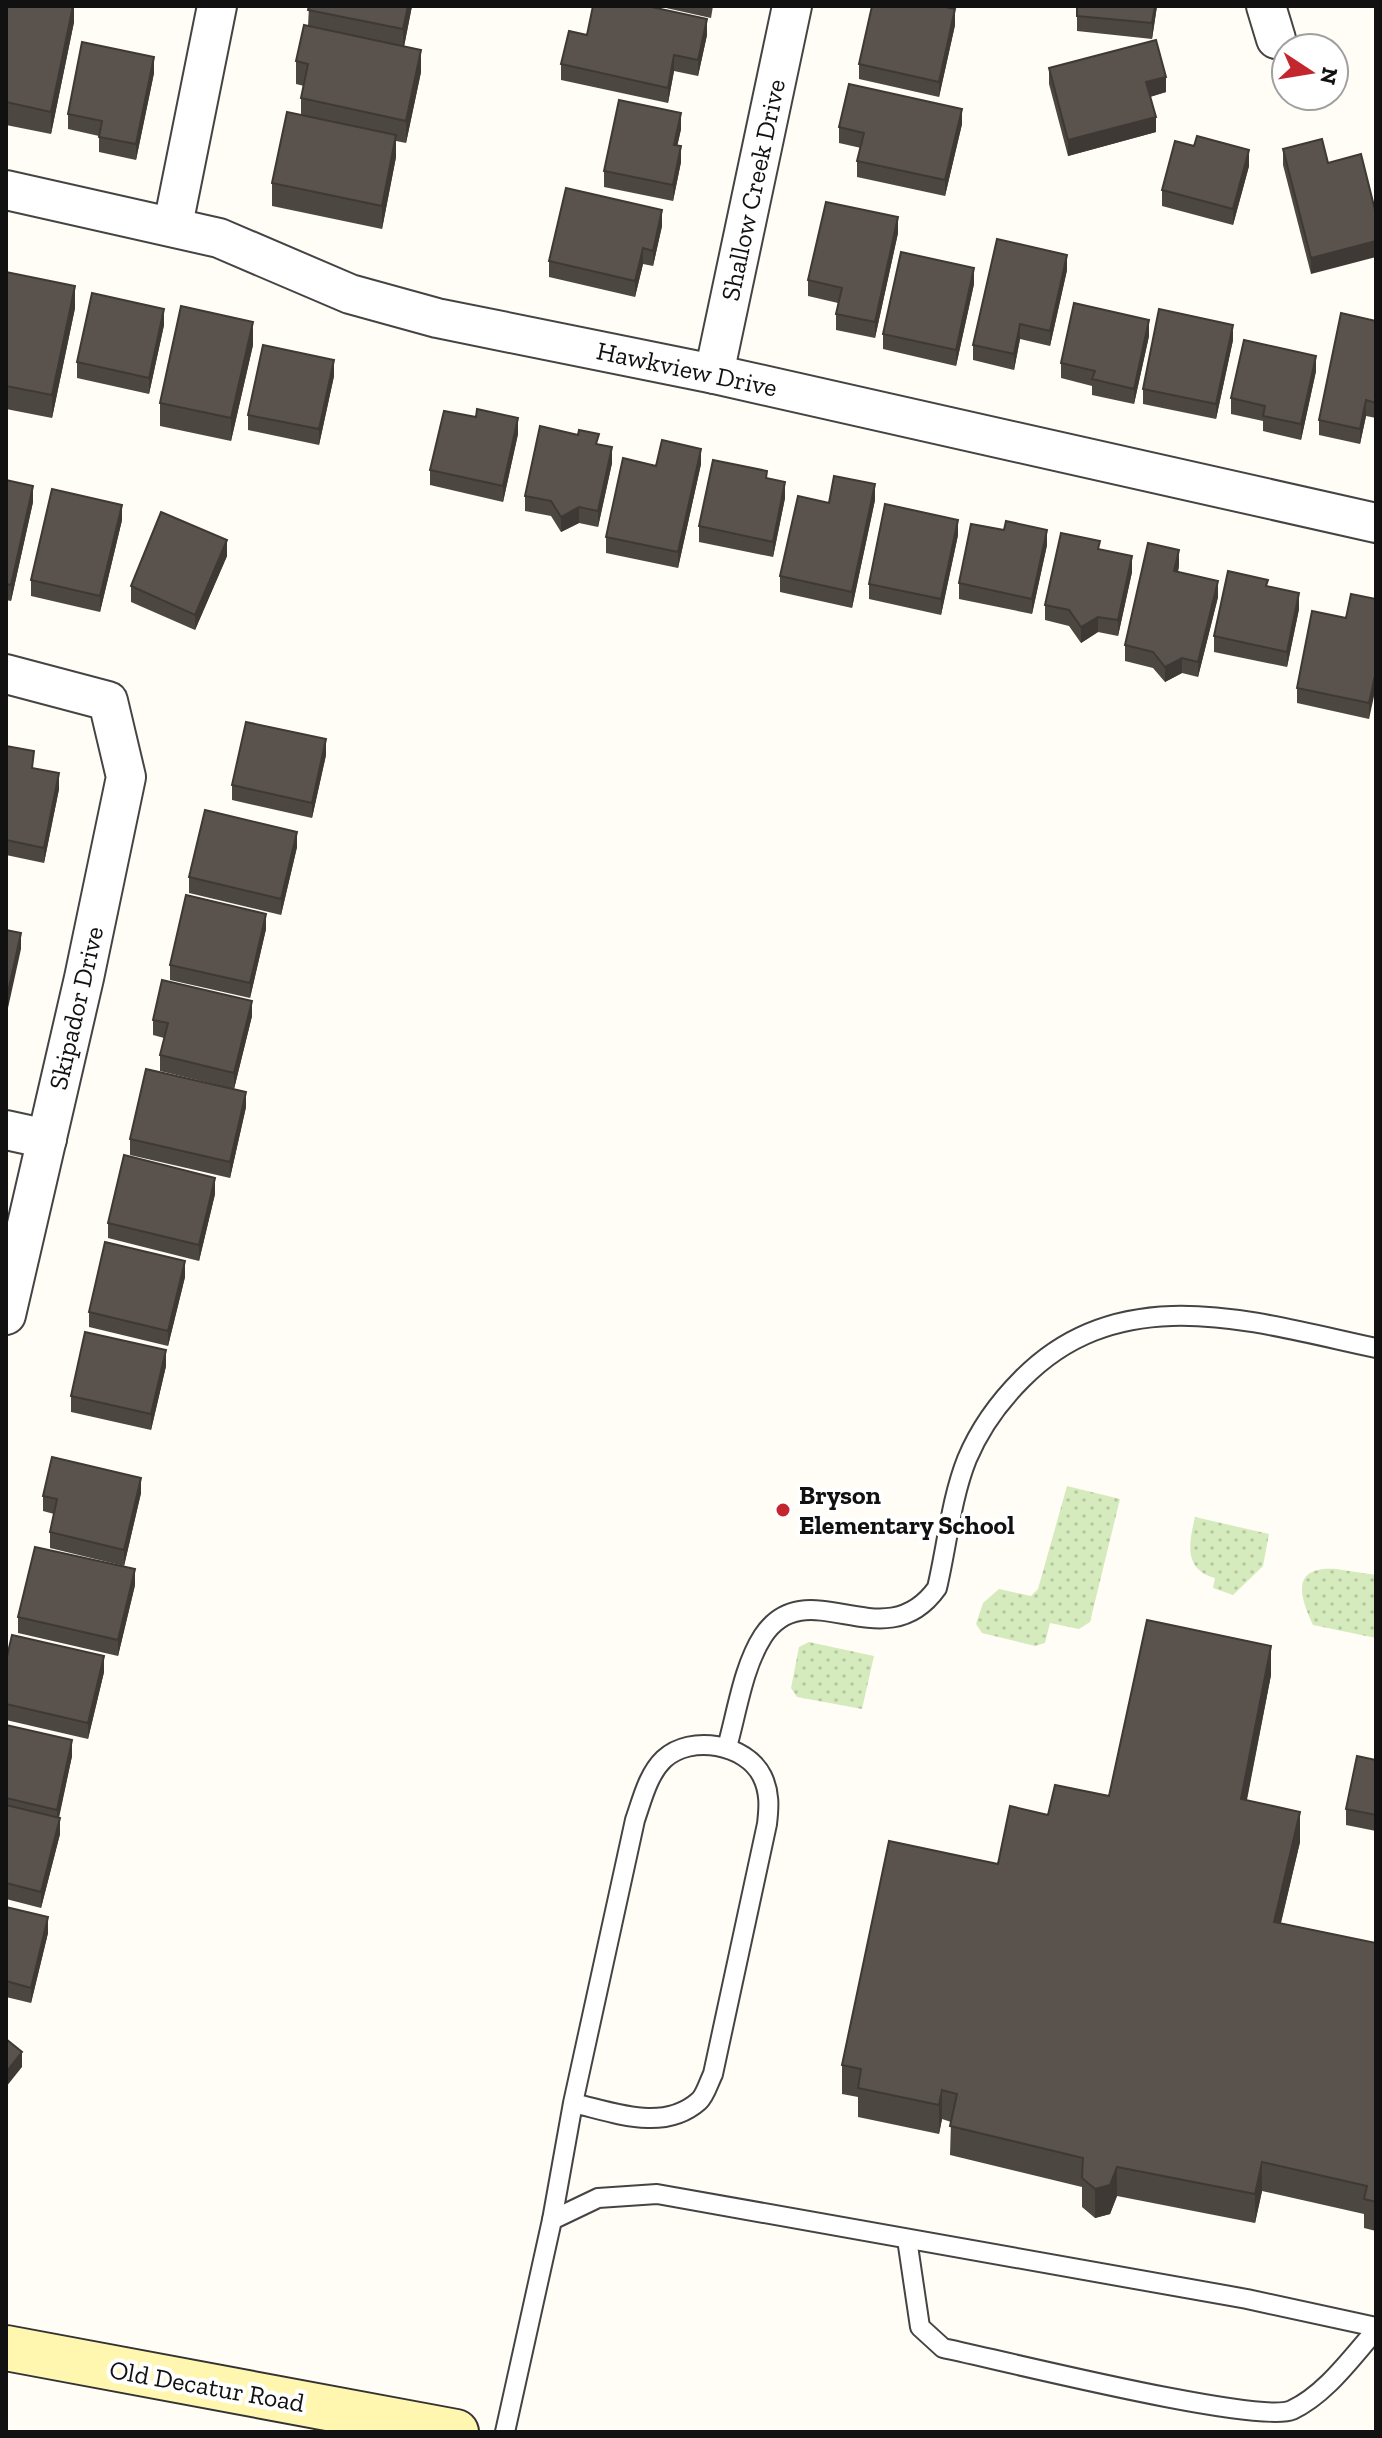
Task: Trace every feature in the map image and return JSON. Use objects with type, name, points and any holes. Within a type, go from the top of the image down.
[{"type":"main road","name":"Old Decatur Road","points":[[6,2348],[456,2432]]},
{"type":"street","points":[[173,225],[217,6]]},
{"type":"street","name":"Shallow Creek Drive","points":[[714,374],[792,6]]},
{"type":"street","name":"Hawkview Drive","points":[[6,190],[173,225],[219,238],[350,294],[422,314],[714,374],[1376,523]]},
{"type":"street","name":"Skipador Drive","points":[[6,674],[108,701],[126,777],[6,1315]]},
{"type":"street","points":[[6,1130],[47,1139]]},
{"type":"lane","points":[[727,1747],[750,1664],[763,1636],[783,1616],[800,1609],[884,1619],[909,1616],[925,1604],[937,1588],[966,1461],[984,1423],[1040,1361],[1075,1337],[1122,1320],[1150,1315],[1178,1315],[1228,1319],[1376,1348]]},
{"type":"lane","points":[[505,2432],[552,2220],[573,2103],[635,1820],[647,1786],[665,1758],[695,1745],[727,1747],[750,1760],[762,1774],[769,1797],[767,1824],[713,2074],[700,2101],[671,2117],[643,2119],[573,2103]]},
{"type":"lane","points":[[552,2220],[598,2198],[657,2194],[1247,2299],[1376,2328],[1334,2378],[1291,2411],[1237,2411],[943,2348],[920,2327],[907,2239]]},
{"type":"green space","points":[[1067,1486],[1120,1499],[1090,1622],[1079,1629],[1050,1623],[1045,1643],[1035,1646],[982,1633],[976,1624],[983,1603],[999,1589],[1031,1596],[1038,1589]]},
{"type":"green space","points":[[1195,1517],[1269,1534],[1263,1566],[1233,1595],[1213,1588],[1215,1578],[1205,1574],[1193,1562],[1190,1545]]},
{"type":"green space","points":[[1322,1569],[1376,1575],[1376,1638],[1313,1625],[1302,1593],[1305,1577]]},
{"type":"green space","points":[[809,1642],[874,1656],[862,1709],[797,1697],[791,1688],[799,1647]]},
{"type":"building","points":[[6,6],[73,6],[51,112],[6,102]]},
{"type":"building","points":[[309,6],[408,6],[403,29],[308,10]]},
{"type":"building","points":[[593,6],[647,6],[707,19],[698,60],[674,55],[668,88],[561,64],[569,31],[587,35]]},
{"type":"building","points":[[872,6],[941,6],[955,9],[939,82],[859,64]]},
{"type":"building","points":[[1077,6],[1155,6],[1152,23],[1077,16]]},
{"type":"building","points":[[304,25],[421,50],[406,121],[301,98],[308,64],[296,61]]},
{"type":"building","points":[[1156,40],[1166,77],[1146,82],[1156,117],[1068,140],[1049,68]]},
{"type":"building","points":[[82,42],[154,57],[136,144],[99,137],[102,121],[68,114]]},
{"type":"building","points":[[849,84],[962,109],[945,180],[857,161],[864,133],[839,127]]},
{"type":"building","points":[[619,100],[681,113],[674,145],[681,146],[673,185],[604,171]]},
{"type":"building","points":[[287,112],[396,135],[382,206],[272,183]]},
{"type":"building","points":[[1197,136],[1249,150],[1233,209],[1162,190],[1175,141],[1194,146]]},
{"type":"building","points":[[1322,139],[1328,163],[1361,154],[1376,214],[1376,241],[1311,258],[1283,149]]},
{"type":"building","points":[[566,188],[662,210],[653,251],[643,248],[635,281],[549,261]]},
{"type":"building","points":[[826,202],[898,217],[875,322],[836,314],[842,288],[808,280]]},
{"type":"building","points":[[997,239],[1067,255],[1050,331],[1020,324],[1014,354],[973,345]]},
{"type":"building","points":[[901,252],[974,268],[956,350],[883,334]]},
{"type":"building","points":[[6,272],[75,286],[52,395],[6,386]]},
{"type":"building","points":[[92,293],[164,309],[149,378],[77,362]]},
{"type":"building","points":[[1074,303],[1149,320],[1134,389],[1092,379],[1095,371],[1061,363]]},
{"type":"building","points":[[181,306],[253,322],[231,418],[160,403]]},
{"type":"building","points":[[1159,309],[1233,325],[1216,404],[1143,389]]},
{"type":"building","points":[[1341,313],[1376,321],[1376,403],[1366,400],[1360,429],[1319,420]]},
{"type":"building","points":[[1244,340],[1316,356],[1301,424],[1263,416],[1265,406],[1231,398]]},
{"type":"building","points":[[263,345],[334,360],[319,429],[248,415]]},
{"type":"building","points":[[477,409],[518,418],[503,486],[430,470],[444,411],[476,417]]},
{"type":"building","points":[[540,426],[578,435],[579,430],[599,434],[596,444],[612,447],[598,511],[579,507],[561,517],[551,501],[525,496]]},
{"type":"building","points":[[662,440],[701,449],[678,552],[606,537],[623,458],[656,466]]},
{"type":"building","points":[[713,460],[767,471],[766,478],[785,482],[773,542],[699,526]]},
{"type":"building","points":[[834,476],[875,484],[852,592],[780,576],[798,496],[829,503]]},
{"type":"building","points":[[6,480],[33,486],[11,585],[6,584]]},
{"type":"building","points":[[52,489],[122,505],[100,596],[31,580]]},
{"type":"building","points":[[885,504],[958,520],[941,599],[869,584]]},
{"type":"building","points":[[161,512],[227,540],[195,615],[131,586]]},
{"type":"building","points":[[1006,521],[1047,530],[1032,599],[959,583],[971,524],[1004,530]]},
{"type":"building","points":[[1061,533],[1100,541],[1098,549],[1132,556],[1118,620],[1098,617],[1081,627],[1069,610],[1045,605]]},
{"type":"building","points":[[1148,543],[1179,550],[1174,571],[1218,581],[1198,662],[1182,658],[1165,667],[1153,652],[1125,645]]},
{"type":"building","points":[[1228,571],[1268,580],[1266,586],[1299,593],[1287,652],[1214,636]]},
{"type":"building","points":[[1351,594],[1376,599],[1376,671],[1369,703],[1297,688],[1312,611],[1346,618]]},
{"type":"building","points":[[246,722],[326,739],[312,803],[232,785]]},
{"type":"building","points":[[6,746],[34,751],[32,768],[59,773],[44,848],[6,840]]},
{"type":"building","points":[[205,810],[297,832],[281,899],[189,877]]},
{"type":"building","points":[[186,895],[266,914],[250,983],[170,965]]},
{"type":"building","points":[[6,930],[21,933],[6,1001]]},
{"type":"building","points":[[162,980],[252,1001],[234,1073],[160,1055],[168,1023],[153,1020]]},
{"type":"building","points":[[146,1069],[246,1092],[230,1162],[130,1139]]},
{"type":"building","points":[[124,1155],[215,1178],[199,1245],[108,1223]]},
{"type":"building","points":[[105,1242],[185,1261],[168,1331],[89,1312]]},
{"type":"building","points":[[85,1332],[166,1350],[151,1414],[71,1396]]},
{"type":"building","points":[[52,1457],[141,1478],[124,1550],[50,1532],[57,1499],[43,1496]]},
{"type":"building","points":[[35,1547],[135,1569],[118,1640],[18,1617]]},
{"type":"building","points":[[1147,1620],[1271,1646],[1241,1799],[1300,1812],[1274,1922],[1376,1943],[1376,2202],[1364,2199],[1367,2186],[1262,2162],[1255,2194],[1117,2167],[1110,2185],[1095,2189],[1082,2178],[1083,2158],[950,2126],[957,2094],[942,2090],[939,2105],[858,2088],[861,2069],[842,2065],[889,1841],[998,1864],[1010,1806],[1048,1815],[1055,1785],[1109,1796]]},
{"type":"building","points":[[12,1635],[104,1656],[88,1723],[6,1704],[6,1661]]},
{"type":"building","points":[[6,1725],[72,1740],[57,1810],[6,1798]]},
{"type":"building","points":[[1357,1756],[1376,1760],[1376,1815],[1346,1809]]},
{"type":"building","points":[[6,1805],[60,1818],[41,1892],[6,1883]]},
{"type":"building","points":[[6,1907],[48,1917],[31,1988],[6,1981]]},
{"type":"building","points":[[6,2039],[22,2052],[6,2072]]},
{"type":"place","name":"Bryson Elementary School","points":[[783,1510]]}]
